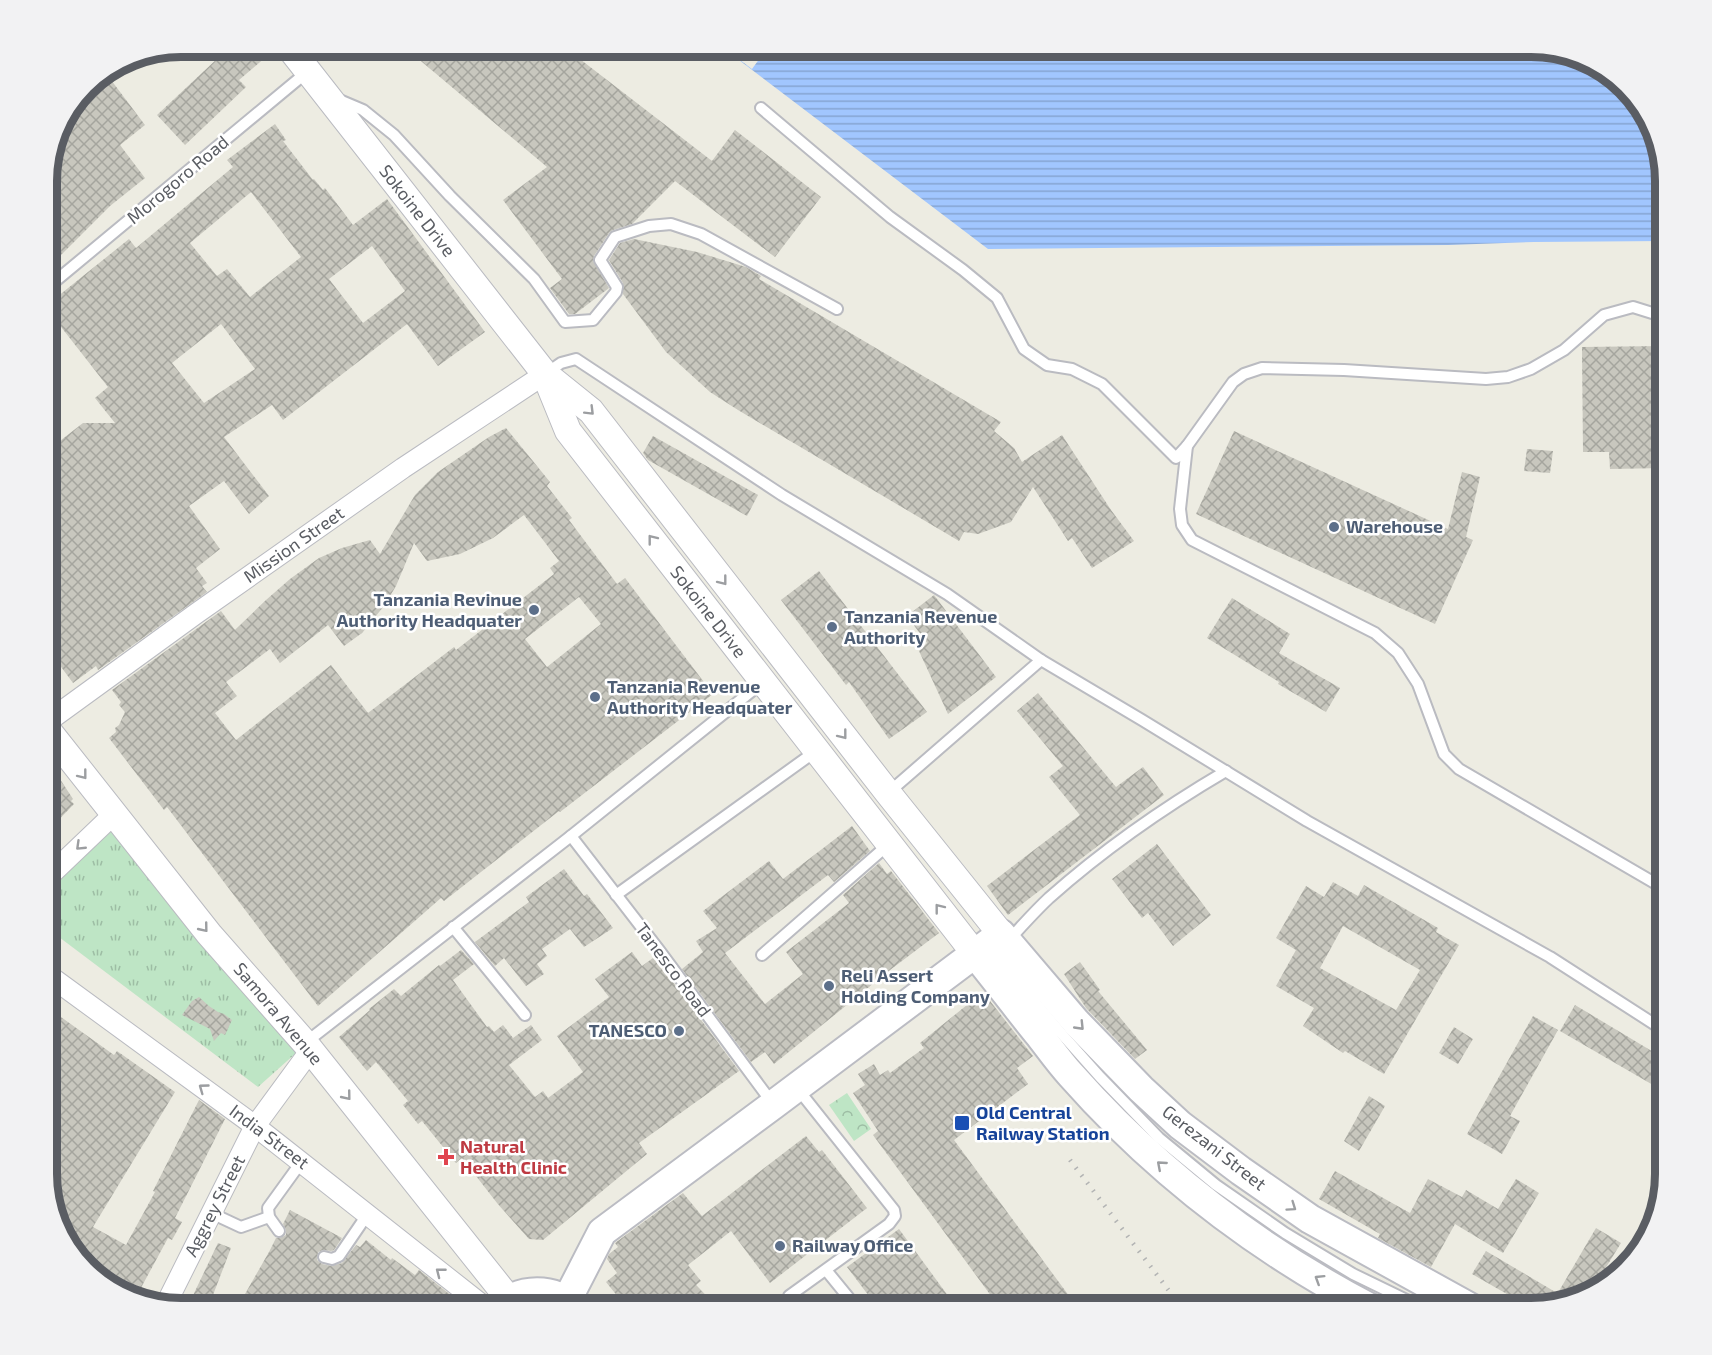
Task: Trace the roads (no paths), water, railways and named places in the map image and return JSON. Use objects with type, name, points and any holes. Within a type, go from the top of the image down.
[{"type":"main road","points":[[574,1298],[602,1232],[992,944],[1070,1074],[1117,1123],[1161,1165],[1218,1212],[1350,1298]]},
{"type":"main road","name":"Gerezani Street","points":[[992,944],[1076,1022],[1141,1089],[1180,1125],[1241,1172],[1310,1219],[1453,1298]]},
{"type":"main road","points":[[513,1298],[533,1292],[545,1292],[558,1298]]},
{"type":"street","name":"Sokoine Drive","points":[[297,57],[545,374],[591,411],[888,793],[992,944]]},
{"type":"street","name":"Sokoine Drive","points":[[545,374],[568,431],[889,844],[992,944]]},
{"type":"street","name":"Mission Street","points":[[57,715],[394,475],[545,374]]},
{"type":"street","name":"Samora Avenue","points":[[57,742],[208,934],[308,1047],[493,1298]]},
{"type":"street","points":[[57,868],[114,814]]},
{"type":"street","name":"India Street","points":[[57,981],[302,1161],[368,1215],[488,1298]]},
{"type":"street","name":"Aggrey Street","points":[[169,1297],[255,1126],[308,1047]]},
{"type":"lane","name":"Morogoro Road","points":[[57,280],[308,71]]},
{"type":"lane","points":[[325,94],[363,110],[394,135],[450,196],[534,279],[565,322],[593,320],[616,292],[617,287],[600,260],[615,237],[649,226],[671,224],[701,234],[837,309]]},
{"type":"lane","points":[[761,108],[890,218],[963,270],[997,298],[1024,349],[1047,365],[1072,369],[1102,384],[1176,458],[1233,382],[1244,374],[1262,368],[1344,370],[1486,380],[1508,377],[1531,369],[1564,350],[1604,315],[1633,307],[1655,314]]},
{"type":"lane","points":[[545,374],[561,363],[576,359],[782,495],[946,594],[1041,660],[1307,821],[1550,957],[1655,1025]]},
{"type":"lane","points":[[1187,446],[1180,509],[1182,525],[1192,540],[1375,633],[1398,653],[1418,684],[1444,754],[1459,768],[1655,883]]},
{"type":"lane","points":[[888,793],[1041,660]]},
{"type":"lane","points":[[308,1047],[453,927],[763,682]]},
{"type":"lane","points":[[616,895],[816,750]]},
{"type":"lane","points":[[1226,771],[1188,793],[1108,849],[992,944],[1060,1032],[1159,1138],[1216,1185],[1285,1233],[1353,1274],[1402,1298]]},
{"type":"lane","name":"Tanesco Road","points":[[571,836],[773,1105]]},
{"type":"lane","points":[[762,955],[889,844]]},
{"type":"lane","points":[[453,927],[525,1015]]},
{"type":"lane","points":[[789,1296],[889,1224],[895,1216],[894,1210],[796,1088]]},
{"type":"lane","points":[[279,1231],[269,1217],[268,1208],[302,1161]]},
{"type":"lane","points":[[211,1213],[241,1227],[269,1217]]},
{"type":"lane","points":[[324,1257],[332,1259],[339,1256],[368,1215]]},
{"type":"lane","points":[[826,1270],[849,1298]]},
{"type":"water","points":[[735,57],[1539,57],[1578,66],[1619,93],[1646,134],[1653,157],[1655,241],[988,249]]},
{"type":"railway","points":[[1070,1160],[1174,1298]]},
{"type":"place","name":"Warehouse","points":[[1334,527]]},
{"type":"place","name":"Tanzania Revinue Authority Headquater","points":[[534,610]]},
{"type":"place","name":"Tanzania Revenue Authority","points":[[832,627]]},
{"type":"place","name":"Tanzania Revenue Authority Headquater","points":[[595,697]]},
{"type":"place","name":"Reli Assert Holding Company","points":[[829,986]]},
{"type":"place","name":"TANESCO","points":[[679,1031]]},
{"type":"place","name":"Old Central Railway Station","points":[[962,1123]]},
{"type":"place","name":"Natural Health Clinic","points":[[446,1157]]},
{"type":"place","name":"Railway Office","points":[[780,1246]]}]
